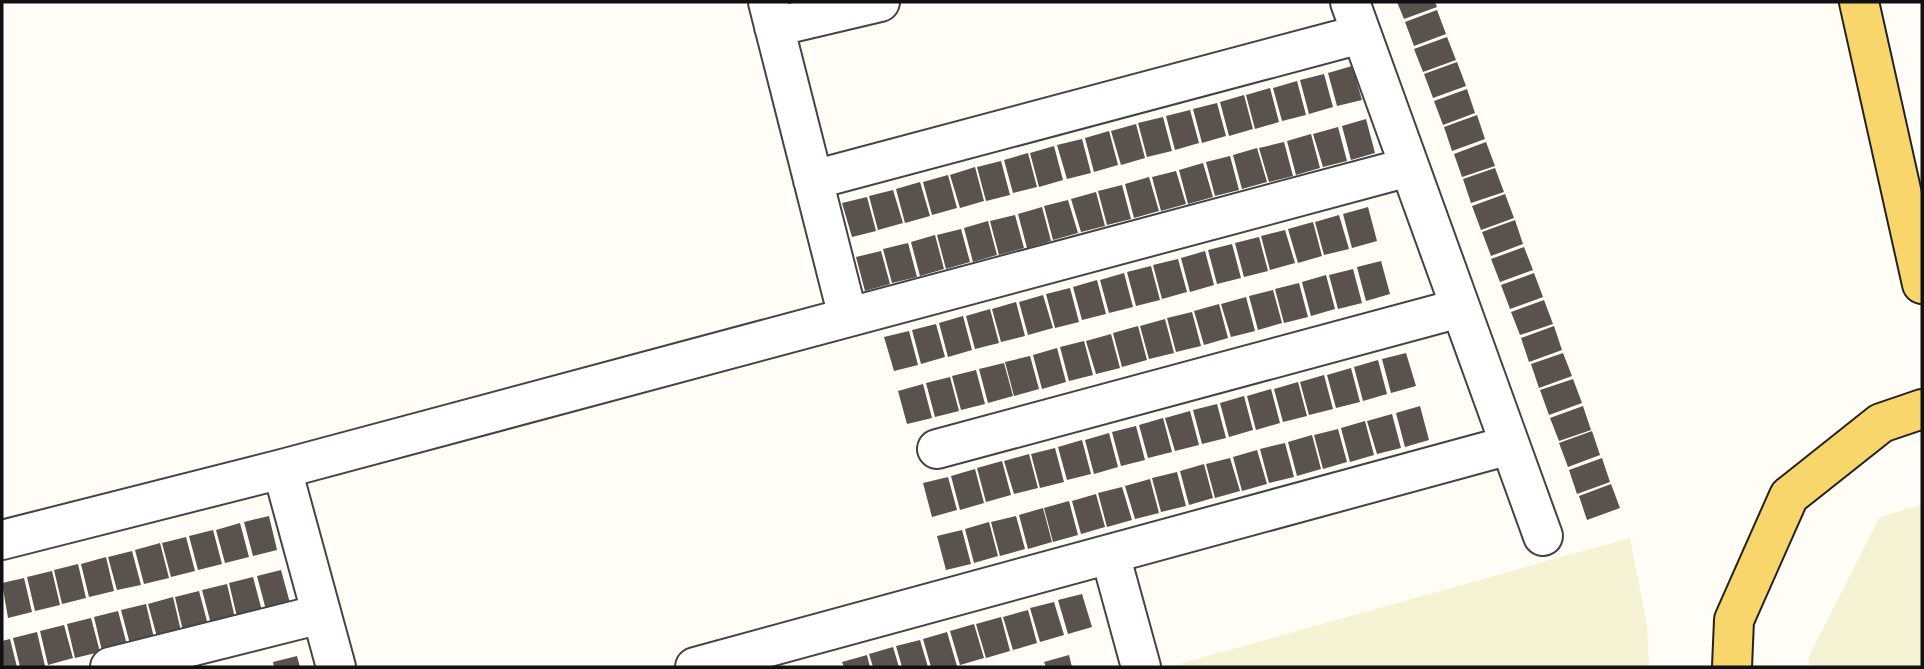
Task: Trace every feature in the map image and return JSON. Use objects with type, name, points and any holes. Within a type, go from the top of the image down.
[{"type":"main road","points":[[1859,2],[1922,284]]},
{"type":"main road","points":[[1732,667],[1734,620],[1790,496],[1881,423],[1922,410]]},
{"type":"street","points":[[848,317],[771,14],[880,2]]},
{"type":"street","points":[[813,180],[1355,18],[1542,536]]},
{"type":"street","points":[[2,540],[282,470],[1409,167]]},
{"type":"street","points":[[937,449],[1460,308]]},
{"type":"street","points":[[695,667],[1510,445]]},
{"type":"street","points":[[282,470],[336,667]]},
{"type":"street","points":[[1110,554],[1141,667]]},
{"type":"street","points":[[110,667],[321,614]]},
{"type":"shaded area","points":[[1922,504],[1922,667],[1809,667],[1808,658],[1879,518]]},
{"type":"shaded area","points":[[1630,538],[1647,625],[1649,667],[1168,667]]},
{"type":"building","points":[[1397,2],[1435,2],[1437,7],[1404,19]]},
{"type":"building","points":[[1437,10],[1446,34],[1414,46],[1405,22]]},
{"type":"building","points":[[1447,37],[1456,60],[1423,72],[1414,49]]},
{"type":"building","points":[[1457,62],[1466,86],[1433,98],[1424,74]]},
{"type":"building","points":[[1352,66],[1362,100],[1337,106],[1328,73]]},
{"type":"building","points":[[1324,74],[1333,107],[1309,114],[1300,80]]},
{"type":"building","points":[[1297,81],[1306,115],[1282,121],[1273,88]]},
{"type":"building","points":[[1270,88],[1279,122],[1255,129],[1246,95]]},
{"type":"building","points":[[1467,89],[1475,113],[1443,125],[1434,101]]},
{"type":"building","points":[[1244,95],[1253,129],[1229,136],[1220,102]]},
{"type":"building","points":[[1217,103],[1226,136],[1202,143],[1193,109]]},
{"type":"building","points":[[1190,110],[1199,143],[1175,150],[1166,116]]},
{"type":"building","points":[[1477,115],[1485,139],[1452,151],[1444,127]]},
{"type":"building","points":[[1163,117],[1172,151],[1147,157],[1138,123]]},
{"type":"building","points":[[1366,119],[1375,153],[1351,160],[1342,126]]},
{"type":"building","points":[[1136,124],[1145,158],[1121,165],[1111,131]]},
{"type":"building","points":[[1338,127],[1347,161],[1323,167],[1313,134]]},
{"type":"building","points":[[1109,131],[1118,165],[1094,172],[1085,138]]},
{"type":"building","points":[[1311,134],[1320,168],[1296,175],[1287,141]]},
{"type":"building","points":[[1082,139],[1091,173],[1067,179],[1057,145]]},
{"type":"building","points":[[1284,142],[1293,176],[1269,182],[1259,148]]},
{"type":"building","points":[[1486,142],[1495,166],[1462,177],[1454,154]]},
{"type":"building","points":[[1054,146],[1063,180],[1039,187],[1030,153]]},
{"type":"building","points":[[1257,148],[1267,182],[1242,189],[1233,155]]},
{"type":"building","points":[[1028,153],[1037,187],[1013,193],[1004,160]]},
{"type":"building","points":[[1230,156],[1239,190],[1215,196],[1206,162]]},
{"type":"building","points":[[1001,161],[1010,195],[986,201],[977,167]]},
{"type":"building","points":[[1203,163],[1213,197],[1188,204],[1179,170]]},
{"type":"building","points":[[975,167],[984,201],[960,208],[950,175]]},
{"type":"building","points":[[1495,168],[1504,192],[1471,203],[1463,179]]},
{"type":"building","points":[[1176,171],[1186,204],[1161,211],[1152,177]]},
{"type":"building","points":[[948,175],[957,208],[932,215],[923,182]]},
{"type":"building","points":[[1149,177],[1159,211],[1134,218],[1125,184]]},
{"type":"building","points":[[920,182],[930,216],[905,223],[896,189]]},
{"type":"building","points":[[1122,185],[1131,219],[1107,225],[1098,191]]},
{"type":"building","points":[[893,190],[903,223],[878,230],[869,196]]},
{"type":"building","points":[[1096,192],[1105,226],[1081,232],[1071,199]]},
{"type":"building","points":[[1505,194],[1514,218],[1481,230],[1472,206]]},
{"type":"building","points":[[867,197],[876,231],[852,237],[842,203]]},
{"type":"building","points":[[1068,200],[1078,233],[1053,240],[1044,206]]},
{"type":"building","points":[[1042,207],[1051,241],[1027,248],[1018,214]]},
{"type":"building","points":[[1368,207],[1377,241],[1352,248],[1343,214]]},
{"type":"building","points":[[1015,215],[1024,248],[999,255],[990,221]]},
{"type":"building","points":[[1339,215],[1349,249],[1324,255],[1315,222]]},
{"type":"building","points":[[1515,220],[1523,244],[1491,256],[1482,232]]},
{"type":"building","points":[[988,221],[997,255],[973,262],[964,228]]},
{"type":"building","points":[[1313,222],[1322,256],[1298,263],[1288,229]]},
{"type":"building","points":[[961,229],[970,262],[946,269],[937,235]]},
{"type":"building","points":[[1285,230],[1295,263],[1270,270],[1261,236]]},
{"type":"building","points":[[935,235],[944,269],[920,276],[911,242]]},
{"type":"building","points":[[1259,237],[1268,271],[1244,277],[1235,243]]},
{"type":"building","points":[[908,243],[917,277],[892,283],[883,249]]},
{"type":"building","points":[[1232,244],[1241,278],[1217,284],[1208,250]]},
{"type":"building","points":[[1524,247],[1533,270],[1500,282],[1491,259]]},
{"type":"building","points":[[881,251],[890,284],[865,291],[856,257]]},
{"type":"building","points":[[1205,251],[1214,285],[1190,292],[1181,258]]},
{"type":"building","points":[[1178,259],[1187,292],[1162,299],[1153,265]]},
{"type":"building","points":[[1381,261],[1390,294],[1366,301],[1357,267]]},
{"type":"building","points":[[1151,266],[1160,300],[1136,306],[1127,272]]},
{"type":"building","points":[[1353,269],[1362,303],[1338,309],[1329,275]]},
{"type":"building","points":[[1124,273],[1133,307],[1109,313],[1100,280]]},
{"type":"building","points":[[1534,273],[1543,297],[1510,309],[1501,285]]},
{"type":"building","points":[[1326,275],[1335,309],[1311,316],[1302,282]]},
{"type":"building","points":[[1097,280],[1106,314],[1082,320],[1073,287]]},
{"type":"building","points":[[1299,283],[1308,317],[1284,323],[1275,289]]},
{"type":"building","points":[[1070,288],[1079,322],[1055,328],[1046,294]]},
{"type":"building","points":[[1273,290],[1282,323],[1258,330],[1249,296]]},
{"type":"building","points":[[1043,295],[1053,328],[1028,335],[1019,302]]},
{"type":"building","points":[[1246,297],[1255,331],[1231,337],[1221,304]]},
{"type":"building","points":[[1544,300],[1553,324],[1520,335],[1511,312]]},
{"type":"building","points":[[1016,302],[1025,336],[1001,342],[992,309]]},
{"type":"building","points":[[1219,304],[1228,338],[1204,345],[1194,311]]},
{"type":"building","points":[[990,309],[999,343],[975,349],[966,316]]},
{"type":"building","points":[[1192,312],[1201,346],[1176,352],[1167,318]]},
{"type":"building","points":[[963,316],[972,350],[948,357],[939,323]]},
{"type":"building","points":[[1165,319],[1174,353],[1149,359],[1140,326]]},
{"type":"building","points":[[936,324],[945,357],[921,364],[912,330]]},
{"type":"building","points":[[1138,326],[1147,360],[1122,367],[1113,333]]},
{"type":"building","points":[[1554,326],[1562,350],[1529,362],[1521,338]]},
{"type":"building","points":[[909,331],[918,365],[894,371],[884,337]]},
{"type":"building","points":[[1111,334],[1120,368],[1096,374],[1086,341]]},
{"type":"building","points":[[1084,341],[1093,375],[1069,381],[1060,347]]},
{"type":"building","points":[[1057,348],[1066,382],[1042,389],[1033,355]]},
{"type":"building","points":[[1406,353],[1416,386],[1391,393],[1382,359]]},
{"type":"building","points":[[1563,353],[1572,376],[1539,388],[1531,364]]},
{"type":"building","points":[[1030,356],[1039,389],[1014,396],[1005,362]]},
{"type":"building","points":[[1378,360],[1387,394],[1363,401],[1354,367]]},
{"type":"building","points":[[1004,363],[1013,396],[988,403],[979,369]]},
{"type":"building","points":[[1351,368],[1360,402],[1336,408],[1327,375]]},
{"type":"building","points":[[976,370],[985,404],[961,410],[952,376]]},
{"type":"building","points":[[1324,375],[1333,409],[1309,415],[1300,382]]},
{"type":"building","points":[[950,377],[959,411],[935,417],[926,383]]},
{"type":"building","points":[[1573,379],[1582,403],[1549,415],[1540,390]]},
{"type":"building","points":[[1298,382],[1307,416],[1283,422],[1274,389]]},
{"type":"building","points":[[923,384],[932,418],[907,424],[898,391]]},
{"type":"building","points":[[1271,389],[1280,423],[1256,430],[1247,396]]},
{"type":"building","points":[[1244,396],[1253,430],[1229,437],[1220,403]]},
{"type":"building","points":[[1217,404],[1226,438],[1202,444],[1193,410]]},
{"type":"building","points":[[1420,406],[1429,440],[1405,447],[1396,413]]},
{"type":"building","points":[[1583,406],[1591,430],[1559,441],[1550,418]]},
{"type":"building","points":[[1190,411],[1199,445],[1175,451],[1165,418]]},
{"type":"building","points":[[1392,414],[1401,448],[1377,454],[1367,421]]},
{"type":"building","points":[[1163,418],[1172,452],[1148,458],[1139,425]]},
{"type":"building","points":[[1365,421],[1374,455],[1350,462],[1341,428]]},
{"type":"building","points":[[1136,426],[1145,460],[1121,466],[1112,432]]},
{"type":"building","points":[[1338,429],[1347,462],[1323,469],[1314,435]]},
{"type":"building","points":[[1592,431],[1600,455],[1568,467],[1559,443]]},
{"type":"building","points":[[1109,433],[1118,467],[1094,474],[1085,440]]},
{"type":"building","points":[[1312,435],[1321,469],[1297,476],[1288,442]]},
{"type":"building","points":[[1082,440],[1091,474],[1067,480],[1058,447]]},
{"type":"building","points":[[1285,443],[1294,477],[1269,483],[1260,449]]},
{"type":"building","points":[[1055,448],[1064,482],[1040,488],[1031,454]]},
{"type":"building","points":[[1257,450],[1267,484],[1242,491],[1233,457]]},
{"type":"building","points":[[1029,454],[1038,488],[1014,494],[1004,461]]},
{"type":"building","points":[[1230,458],[1240,491],[1215,498],[1206,464]]},
{"type":"building","points":[[1602,458],[1610,482],[1577,494],[1569,470]]},
{"type":"building","points":[[1002,461],[1011,495],[986,502],[977,468]]},
{"type":"building","points":[[1204,464],[1213,498],[1189,505],[1180,471]]},
{"type":"building","points":[[975,469],[984,503],[960,510],[951,476]]},
{"type":"building","points":[[1177,472],[1186,506],[1161,512],[1152,478]]},
{"type":"building","points":[[948,477],[957,510],[932,517],[923,483]]},
{"type":"building","points":[[1150,479],[1159,513],[1135,519],[1125,486]]},
{"type":"building","points":[[1611,484],[1620,508],[1587,520],[1579,496]]},
{"type":"building","points":[[1122,487],[1132,520],[1107,527],[1098,493]]},
{"type":"building","points":[[1096,494],[1105,527],[1081,534],[1072,501]]},
{"type":"building","points":[[1069,501],[1078,535],[1053,542],[1044,508]]},
{"type":"building","points":[[1043,508],[1052,542],[1028,549],[1019,515]]},
{"type":"building","points":[[269,516],[277,550],[253,556],[244,522]]},
{"type":"building","points":[[1016,516],[1025,549],[1000,556],[991,522]]},
{"type":"building","points":[[989,522],[998,556],[974,563],[965,529]]},
{"type":"building","points":[[240,523],[249,557],[225,563],[216,530]]},
{"type":"building","points":[[213,530],[222,564],[198,570],[189,536]]},
{"type":"building","points":[[962,530],[971,564],[946,570],[937,536]]},
{"type":"building","points":[[186,537],[195,571],[171,577],[162,543]]},
{"type":"building","points":[[160,543],[169,578],[144,584],[135,550]]},
{"type":"building","points":[[132,551],[141,585],[117,590],[108,557]]},
{"type":"building","points":[[106,557],[114,591],[89,597],[81,564]]},
{"type":"building","points":[[78,564],[86,598],[62,604],[54,570]]},
{"type":"building","points":[[281,570],[290,603],[266,610],[257,576]]},
{"type":"building","points":[[52,571],[60,605],[35,611],[27,577]]},
{"type":"building","points":[[253,577],[262,611],[237,617],[229,583]]},
{"type":"building","points":[[24,578],[32,612],[8,618],[2,583]]},
{"type":"building","points":[[227,584],[235,618],[211,624],[202,590]]},
{"type":"building","points":[[199,591],[208,625],[183,631],[175,597]]},
{"type":"building","points":[[1082,594],[1092,627],[1068,634],[1058,600]]},
{"type":"building","points":[[173,597],[181,631],[157,637],[148,604]]},
{"type":"building","points":[[1054,602],[1064,635],[1040,642],[1030,608]]},
{"type":"building","points":[[146,604],[154,638],[130,644],[121,610]]},
{"type":"building","points":[[1028,610],[1037,643],[1013,650],[1003,617]]},
{"type":"building","points":[[118,611],[127,645],[102,651],[94,617]]},
{"type":"building","points":[[1001,617],[1010,651],[986,658],[976,624]]},
{"type":"building","points":[[91,618],[100,652],[75,658],[67,624]]},
{"type":"building","points":[[974,624],[984,658],[960,665],[950,631]]},
{"type":"building","points":[[64,625],[73,658],[48,665],[40,631]]},
{"type":"building","points":[[37,632],[45,666],[20,667],[13,638]]},
{"type":"building","points":[[947,632],[957,666],[931,667],[923,639]]},
{"type":"building","points":[[10,639],[17,667],[2,667],[2,641]]},
{"type":"building","points":[[920,640],[928,667],[902,667],[896,646]]},
{"type":"building","points":[[893,647],[899,667],[873,667],[869,654]]},
{"type":"building","points":[[867,655],[870,667],[844,667],[842,662]]},
{"type":"building","points":[[1069,655],[1072,667],[1046,667],[1044,662]]},
{"type":"building","points":[[297,656],[300,667],[274,667],[273,662]]}]
